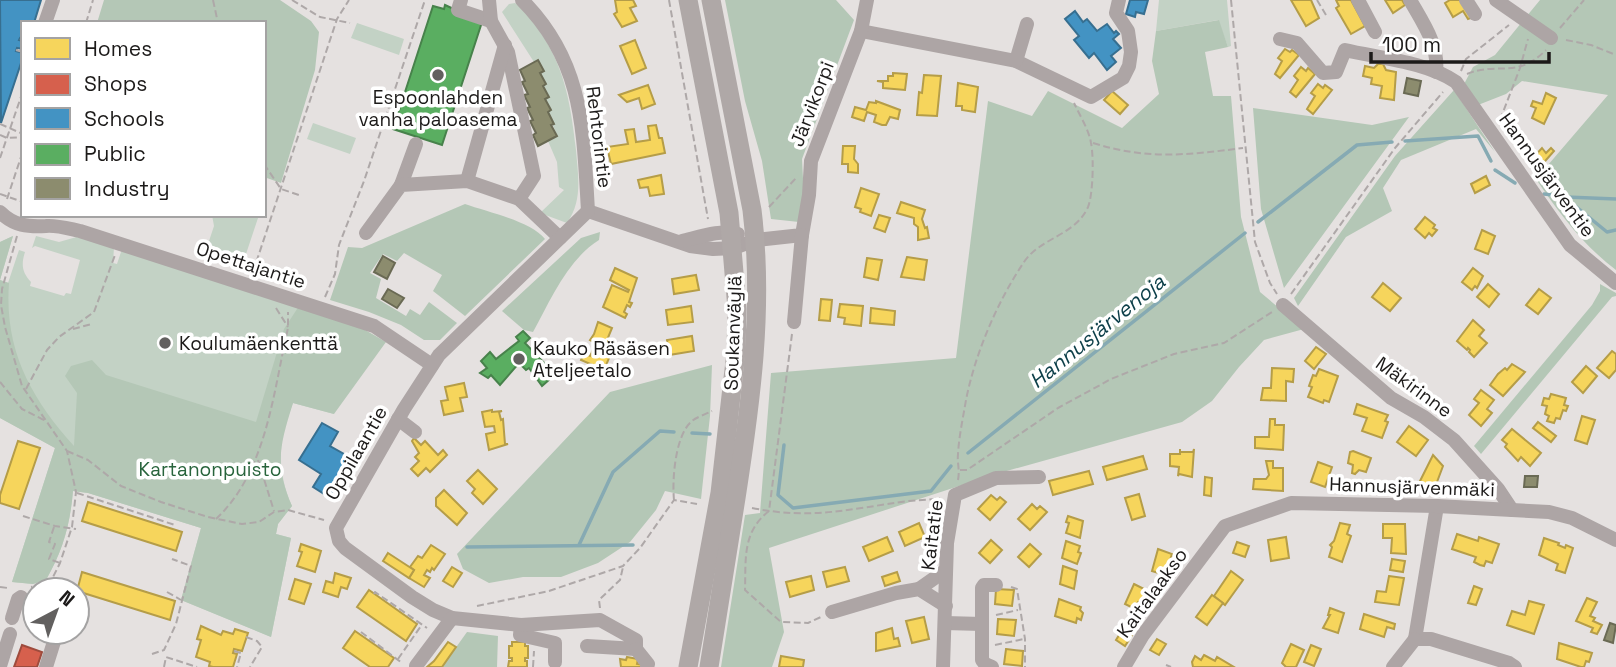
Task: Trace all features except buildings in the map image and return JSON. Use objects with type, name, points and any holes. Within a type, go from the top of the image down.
[{"type":"main road","name":"Soukanväylä","points":[[688,0],[733,240],[737,309],[736,352],[720,493],[688,667]]},
{"type":"main road","name":"Soukanväylä","points":[[709,667],[741,465],[755,362],[758,313],[756,240],[742,153],[711,0]]},
{"type":"street","points":[[46,21],[53,0]]},
{"type":"street","points":[[461,0],[458,10],[491,21]]},
{"type":"street","points":[[489,0],[491,21],[508,52],[534,176],[519,199]]},
{"type":"street","name":"Rehtorintie","points":[[522,0],[545,25],[563,54],[575,88],[586,168],[588,211]]},
{"type":"street","name":"Järvikorpi","points":[[794,322],[811,161],[861,31],[867,0]]},
{"type":"street","points":[[861,31],[1016,61],[1091,97],[1123,78],[1129,66],[1128,30],[1116,13],[1119,0]]},
{"type":"street","points":[[1358,0],[1375,32]]},
{"type":"street","points":[[1410,0],[1434,45],[1436,72]]},
{"type":"street","points":[[1466,0],[1475,14]]},
{"type":"street","points":[[1496,0],[1551,38]]},
{"type":"street","points":[[1016,61],[1027,24]]},
{"type":"street","points":[[1280,39],[1297,43],[1324,73],[1336,72],[1345,50],[1436,72],[1456,82]]},
{"type":"street","points":[[467,181],[505,45]]},
{"type":"street","name":"Hannusjärventie","points":[[1456,82],[1570,245],[1616,283]]},
{"type":"street","points":[[366,233],[401,185],[416,144]]},
{"type":"street","points":[[401,185],[467,181],[519,199],[560,238]]},
{"type":"street","points":[[588,211],[690,246],[713,249],[733,240]]},
{"type":"street","name":"Oppilaantie","points":[[588,211],[452,342],[432,365],[335,528],[339,541],[345,548],[412,597],[452,618],[521,625],[600,620]]},
{"type":"street","name":"Opettajantie","points":[[6,219],[37,228],[47,226],[80,231],[288,296],[374,326],[432,365]]},
{"type":"street","points":[[679,242],[711,234],[733,240],[802,235]]},
{"type":"street","name":"Mäkirinne","points":[[1283,305],[1391,398],[1424,417],[1454,440],[1499,489],[1512,510]]},
{"type":"street","points":[[398,419],[415,432]]},
{"type":"street","name":"Kaitatie","points":[[943,667],[947,543],[955,495],[996,478],[1039,477]]},
{"type":"street","name":"Hannusjärvenmäki","points":[[1212,543],[1225,526],[1291,503],[1549,512],[1572,518],[1616,540]]},
{"type":"street","points":[[1393,667],[1415,639],[1437,506]]},
{"type":"street","name":"Kaitalaakso","points":[[1124,667],[1143,635],[1212,543]]},
{"type":"street","points":[[832,612],[919,589],[946,570]]},
{"type":"street","points":[[992,667],[982,660],[983,587],[1001,585]]},
{"type":"street","points":[[919,589],[946,606]]},
{"type":"street","points":[[12,618],[18,599],[21,598]]},
{"type":"street","points":[[416,666],[452,618]]},
{"type":"street","points":[[600,620],[636,640],[636,649],[648,664],[647,667]]},
{"type":"street","points":[[945,623],[982,624]]},
{"type":"street","points":[[521,625],[520,635],[555,643],[555,662]]},
{"type":"street","points":[[1,659],[10,634]]},
{"type":"street","points":[[1415,639],[1430,639],[1515,667]]},
{"type":"street","points":[[46,667],[53,646]]},
{"type":"street","points":[[587,646],[636,649]]},
{"type":"path","points":[[87,21],[93,0]]},
{"type":"path","points":[[213,0],[218,21]]},
{"type":"path","points":[[292,0],[320,17],[350,23]]},
{"type":"path","points":[[249,284],[337,19],[349,0]]},
{"type":"path","points":[[324,300],[335,274],[339,245],[364,181],[425,0]]},
{"type":"path","points":[[669,0],[711,234]]},
{"type":"path","points":[[1231,0],[1255,242],[1270,283],[1283,305]]},
{"type":"path","points":[[1317,0],[1326,15]]},
{"type":"path","points":[[960,470],[967,470],[1058,408],[1111,379],[1174,354],[1224,343],[1283,305],[1395,148],[1427,109],[1456,82],[1479,70],[1520,68],[1536,60],[1584,0]]},
{"type":"path","points":[[1456,82],[1466,59],[1519,16]]},
{"type":"path","points":[[1495,138],[1532,25]]},
{"type":"path","points":[[1551,38],[1591,45],[1616,55]]},
{"type":"path","points":[[16,50],[21,51]]},
{"type":"path","points":[[747,507],[801,515],[838,513],[955,495],[960,470],[958,457],[966,399],[997,312],[1025,260],[1039,247],[1069,230],[1081,219],[1089,204],[1091,142],[1068,87]]},
{"type":"path","points":[[0,158],[21,97]]},
{"type":"path","points":[[359,118],[381,127]]},
{"type":"path","points":[[0,124],[21,134]]},
{"type":"path","points":[[0,135],[7,138],[21,135]]},
{"type":"path","points":[[1091,142],[1143,154],[1181,156],[1244,148]]},
{"type":"path","points":[[21,157],[8,197],[1,305],[5,327],[25,390],[67,451],[76,492],[72,527],[61,563],[54,576]]},
{"type":"path","points":[[763,213],[811,161]]},
{"type":"path","points":[[266,167],[281,188],[302,196]]},
{"type":"path","points":[[0,194],[21,201]]},
{"type":"path","points":[[25,390],[41,357],[59,337],[94,312],[115,255]]},
{"type":"path","points":[[216,519],[240,492],[258,459],[288,327],[288,296]]},
{"type":"path","points":[[794,322],[769,511],[761,518],[746,545],[745,590],[781,622],[808,623],[832,612]]},
{"type":"path","points":[[68,330],[92,324]]},
{"type":"path","points":[[0,382],[22,409],[48,422]]},
{"type":"path","points":[[467,608],[549,591],[623,566],[640,548],[674,500],[672,481],[682,435],[692,421],[719,408]]},
{"type":"path","points":[[67,451],[88,460],[121,486],[216,519],[243,524],[259,522],[274,512],[288,510],[327,521]]},
{"type":"path","points":[[258,459],[274,512]]},
{"type":"path","points":[[76,492],[175,525]]},
{"type":"path","points":[[674,500],[697,504]]},
{"type":"path","points":[[23,516],[55,526],[76,528]]},
{"type":"path","points":[[55,526],[49,542],[55,544],[49,559],[61,563]]},
{"type":"path","points":[[164,667],[164,650],[176,624],[191,566],[172,559]]},
{"type":"path","points":[[600,620],[599,600],[620,580],[623,566]]},
{"type":"path","points":[[1001,585],[1017,589],[1025,639],[1025,667]]},
{"type":"path","points":[[167,592],[181,600]]},
{"type":"path","points":[[374,594],[375,592],[439,636]]},
{"type":"path","points":[[998,615],[1019,610]]},
{"type":"path","points":[[398,660],[422,625]]},
{"type":"path","points":[[361,632],[405,666],[416,666]]},
{"type":"path","points":[[246,637],[257,641],[262,647],[250,667]]},
{"type":"path","points":[[998,645],[1025,639]]},
{"type":"path","points":[[152,654],[164,650]]},
{"type":"path","points":[[533,667],[534,650]]},
{"type":"path","points":[[234,651],[242,653],[237,667]]},
{"type":"path","points":[[166,657],[197,667]]},
{"type":"path","points":[[1166,665],[1171,667]]},
{"type":"green space","points":[[104,0],[280,0],[311,21],[319,32],[315,70],[281,183],[266,178],[266,21],[98,21]]},
{"type":"green space","points":[[725,0],[836,0],[854,20],[802,159],[804,198],[799,222],[771,219],[762,161],[745,101]]},
{"type":"green space","points":[[1159,0],[1227,0],[1231,46],[1228,47],[1218,20],[1156,31]]},
{"type":"green space","points":[[1540,0],[1616,0],[1616,270],[1572,228],[1536,179],[1608,95],[1522,81],[1506,94],[1478,105],[1463,86],[1473,67],[1495,55]]},
{"type":"green space","points":[[515,3],[543,36],[557,63],[566,91],[578,178],[575,206],[567,223],[540,213],[564,190],[559,187],[557,162],[548,141],[557,136],[548,112],[551,110],[545,99],[548,97],[543,86],[546,84],[540,73],[543,71],[538,60],[534,62],[502,12],[509,4]]},
{"type":"green space","points":[[1219,20],[1228,47],[1205,52],[1213,96],[1231,96],[1241,217],[1260,292],[1304,329],[1264,340],[1212,401],[1182,422],[996,474],[769,548],[784,632],[772,667],[721,667],[745,515],[760,513],[771,373],[956,358],[988,101],[1032,116],[1048,91],[1122,128],[1159,94],[1152,61],[1156,31]]},
{"type":"green space","points":[[357,23],[404,39],[399,55],[351,38]]},
{"type":"green space","points":[[1454,90],[1495,152],[1476,129],[1401,160],[1383,188],[1392,211],[1346,237],[1298,306],[1294,298],[1395,156]]},
{"type":"green space","points":[[1253,108],[1372,125],[1409,117],[1284,288],[1261,209]]},
{"type":"green space","points":[[313,123],[356,138],[350,154],[307,139]]},
{"type":"green space","points":[[465,204],[519,222],[545,239],[465,316],[433,291],[442,275],[404,253],[397,261],[383,254],[370,273],[381,279],[376,298],[406,316],[410,309],[420,315],[429,302],[457,323],[440,340],[424,340],[401,325],[330,300],[348,247],[362,248]]},
{"type":"green space","points":[[212,217],[258,217],[244,260],[207,247],[214,226]]},
{"type":"green space","points":[[600,232],[599,240],[569,269],[533,332],[524,330],[502,311],[581,238]]},
{"type":"green space","points":[[13,236],[0,280],[0,242]]},
{"type":"green space","points":[[13,236],[0,280],[0,242]]},
{"type":"green space","name":"Kartanonpuisto","points":[[36,236],[59,242],[80,236],[114,247],[113,263],[117,264],[122,249],[299,306],[334,414],[293,403],[284,430],[281,467],[292,506],[278,524],[276,534],[291,538],[271,637],[181,600],[201,528],[88,493],[73,491],[65,537],[48,576],[21,576],[21,583],[12,582],[55,448],[0,418],[0,280],[8,283],[19,250],[25,252],[23,268],[31,282],[30,286],[64,296],[66,293],[71,294],[80,260],[35,246],[32,248]]},
{"type":"green space","name":"Kartanonpuisto","points":[[0,280],[9,283],[11,330],[23,372],[45,410],[74,446],[77,393],[65,376],[71,366],[92,360],[106,375],[256,422],[284,329],[299,306],[360,327],[386,342],[334,414],[293,403],[281,455],[283,479],[292,506],[278,524],[276,534],[291,538],[271,637],[181,600],[201,528],[88,493],[73,491],[65,537],[48,576],[21,576],[21,583],[12,582],[55,448],[0,418]]},
{"type":"green space","points":[[1600,284],[1616,293],[1616,296],[1612,297],[1481,454],[1474,446],[1592,305],[1600,291]]},
{"type":"green space","points":[[712,365],[710,416],[701,499],[665,491],[656,510],[630,542],[598,563],[561,577],[523,577],[489,583],[463,569],[457,554],[610,392]]},
{"type":"green space","points":[[467,632],[498,636],[497,667],[442,667]]},
{"type":"waterway","name":"Hannusjärvenoja","points":[[1405,141],[1478,136],[1491,161]]},
{"type":"waterway","name":"Hannusjärvenoja","points":[[1258,222],[1357,145],[1392,142]]},
{"type":"waterway","name":"Hannusjärvenoja","points":[[1495,170],[1515,183]]},
{"type":"waterway","name":"Hannusjärvenoja","points":[[1544,194],[1563,196],[1607,232],[1616,230]]},
{"type":"waterway","points":[[1566,197],[1616,199]]},
{"type":"waterway","name":"Hannusjärvenoja","points":[[968,453],[1245,233]]},
{"type":"waterway","name":"Hannusjärvenoja","points":[[579,545],[613,472],[660,431],[674,432]]},
{"type":"waterway","name":"Hannusjärvenoja","points":[[692,433],[710,434]]},
{"type":"waterway","name":"Hannusjärvenoja","points":[[784,445],[778,495],[793,508],[931,491],[951,466]]},
{"type":"waterway","name":"Hannusjärvenoja","points":[[467,547],[633,545]]},
{"type":"place","name":"Espoonlahden vanha paloasema","points":[[438,75]]},
{"type":"place","name":"Koulumäenkenttä","points":[[165,343]]},
{"type":"place","name":"Kauko Räsäsen Ateljeetalo","points":[[519,359]]}]
